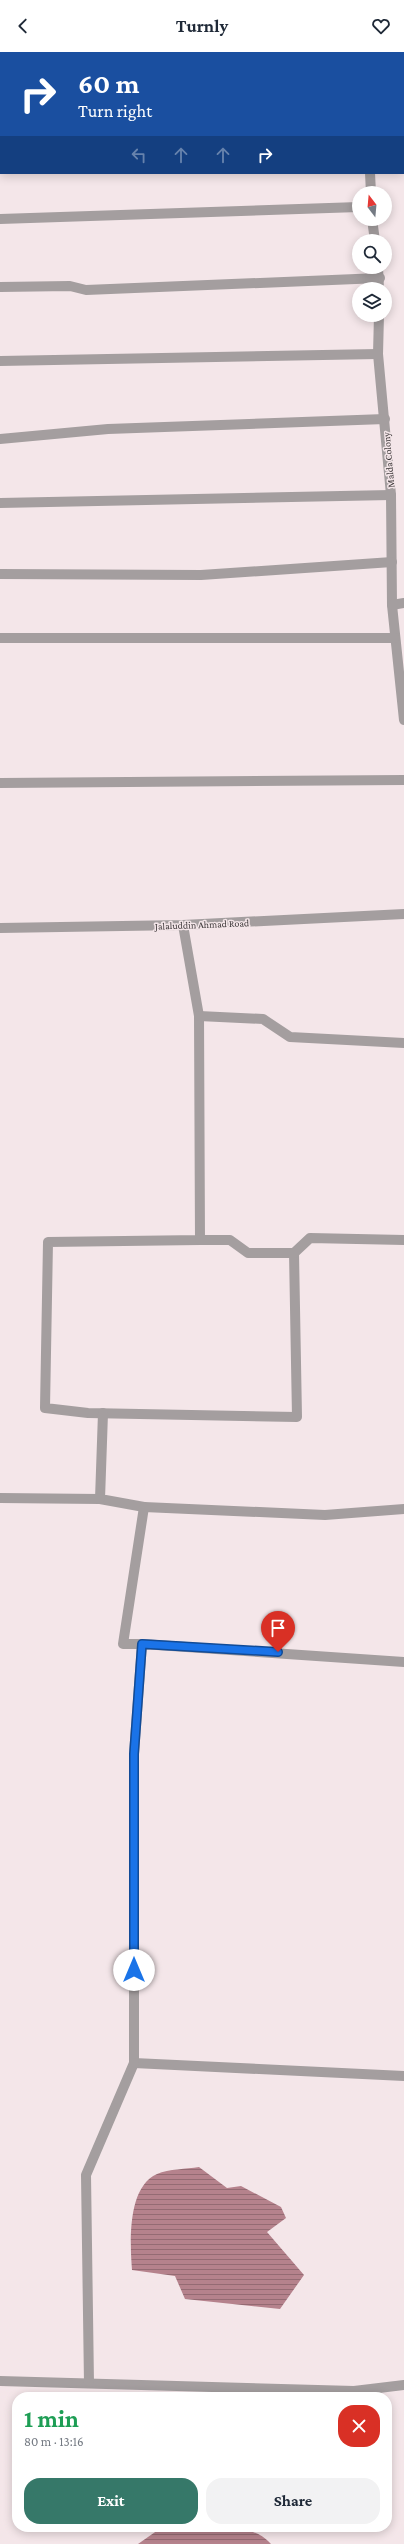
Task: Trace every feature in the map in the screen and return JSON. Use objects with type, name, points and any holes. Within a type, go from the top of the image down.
[{"type":"street","points":[[370,174],[371,186]]},
{"type":"street","points":[[0,219],[352,208]]},
{"type":"street","points":[[379,274],[380,282]]},
{"type":"street","points":[[0,287],[70,286],[86,290],[380,278]]},
{"type":"street","name":"Malda Colony","points":[[379,322],[378,354],[391,495],[392,605],[404,720]]},
{"type":"street","points":[[0,361],[378,354]]},
{"type":"street","points":[[0,439],[108,429],[385,419]]},
{"type":"street","points":[[0,503],[391,495]]},
{"type":"street","points":[[0,574],[201,576],[392,562]]},
{"type":"street","points":[[392,605],[404,603]]},
{"type":"street","points":[[0,638],[396,638]]},
{"type":"street","points":[[0,783],[404,780]]},
{"type":"street","name":"Jalaluddin Ahmad Road","points":[[0,928],[183,925],[404,914]]},
{"type":"street","points":[[183,925],[199,1016],[200,1240]]},
{"type":"street","points":[[199,1016],[263,1020],[290,1037],[404,1043]]},
{"type":"street","points":[[294,1253],[297,1417],[104,1413],[45,1408],[48,1242],[230,1240],[248,1253],[294,1253],[310,1238],[404,1240]]},
{"type":"street","points":[[100,1498],[104,1413]]},
{"type":"street","points":[[0,1498],[100,1498],[144,1507],[325,1515],[404,1509]]},
{"type":"street","points":[[144,1507],[123,1644],[142,1644],[404,1662]]},
{"type":"street","points":[[90,2383],[86,2175],[134,2063],[134,1754],[142,1644]]},
{"type":"street","points":[[134,2063],[404,2076]]},
{"type":"street","points":[[0,2381],[354,2390],[404,2385]]},
{"type":"shaded area","points":[[199,2167],[227,2188],[241,2186],[281,2207],[286,2218],[267,2232],[304,2275],[280,2309],[185,2299],[175,2276],[132,2270],[132,2217],[135,2203],[140,2191],[147,2181],[157,2174],[172,2170]]},
{"type":"shaded area","points":[[155,2532],[253,2532],[263,2537],[271,2544],[138,2544]]},
{"type":"route","points":[[134,1970],[134,1754],[142,1644],[278,1652]]}]
